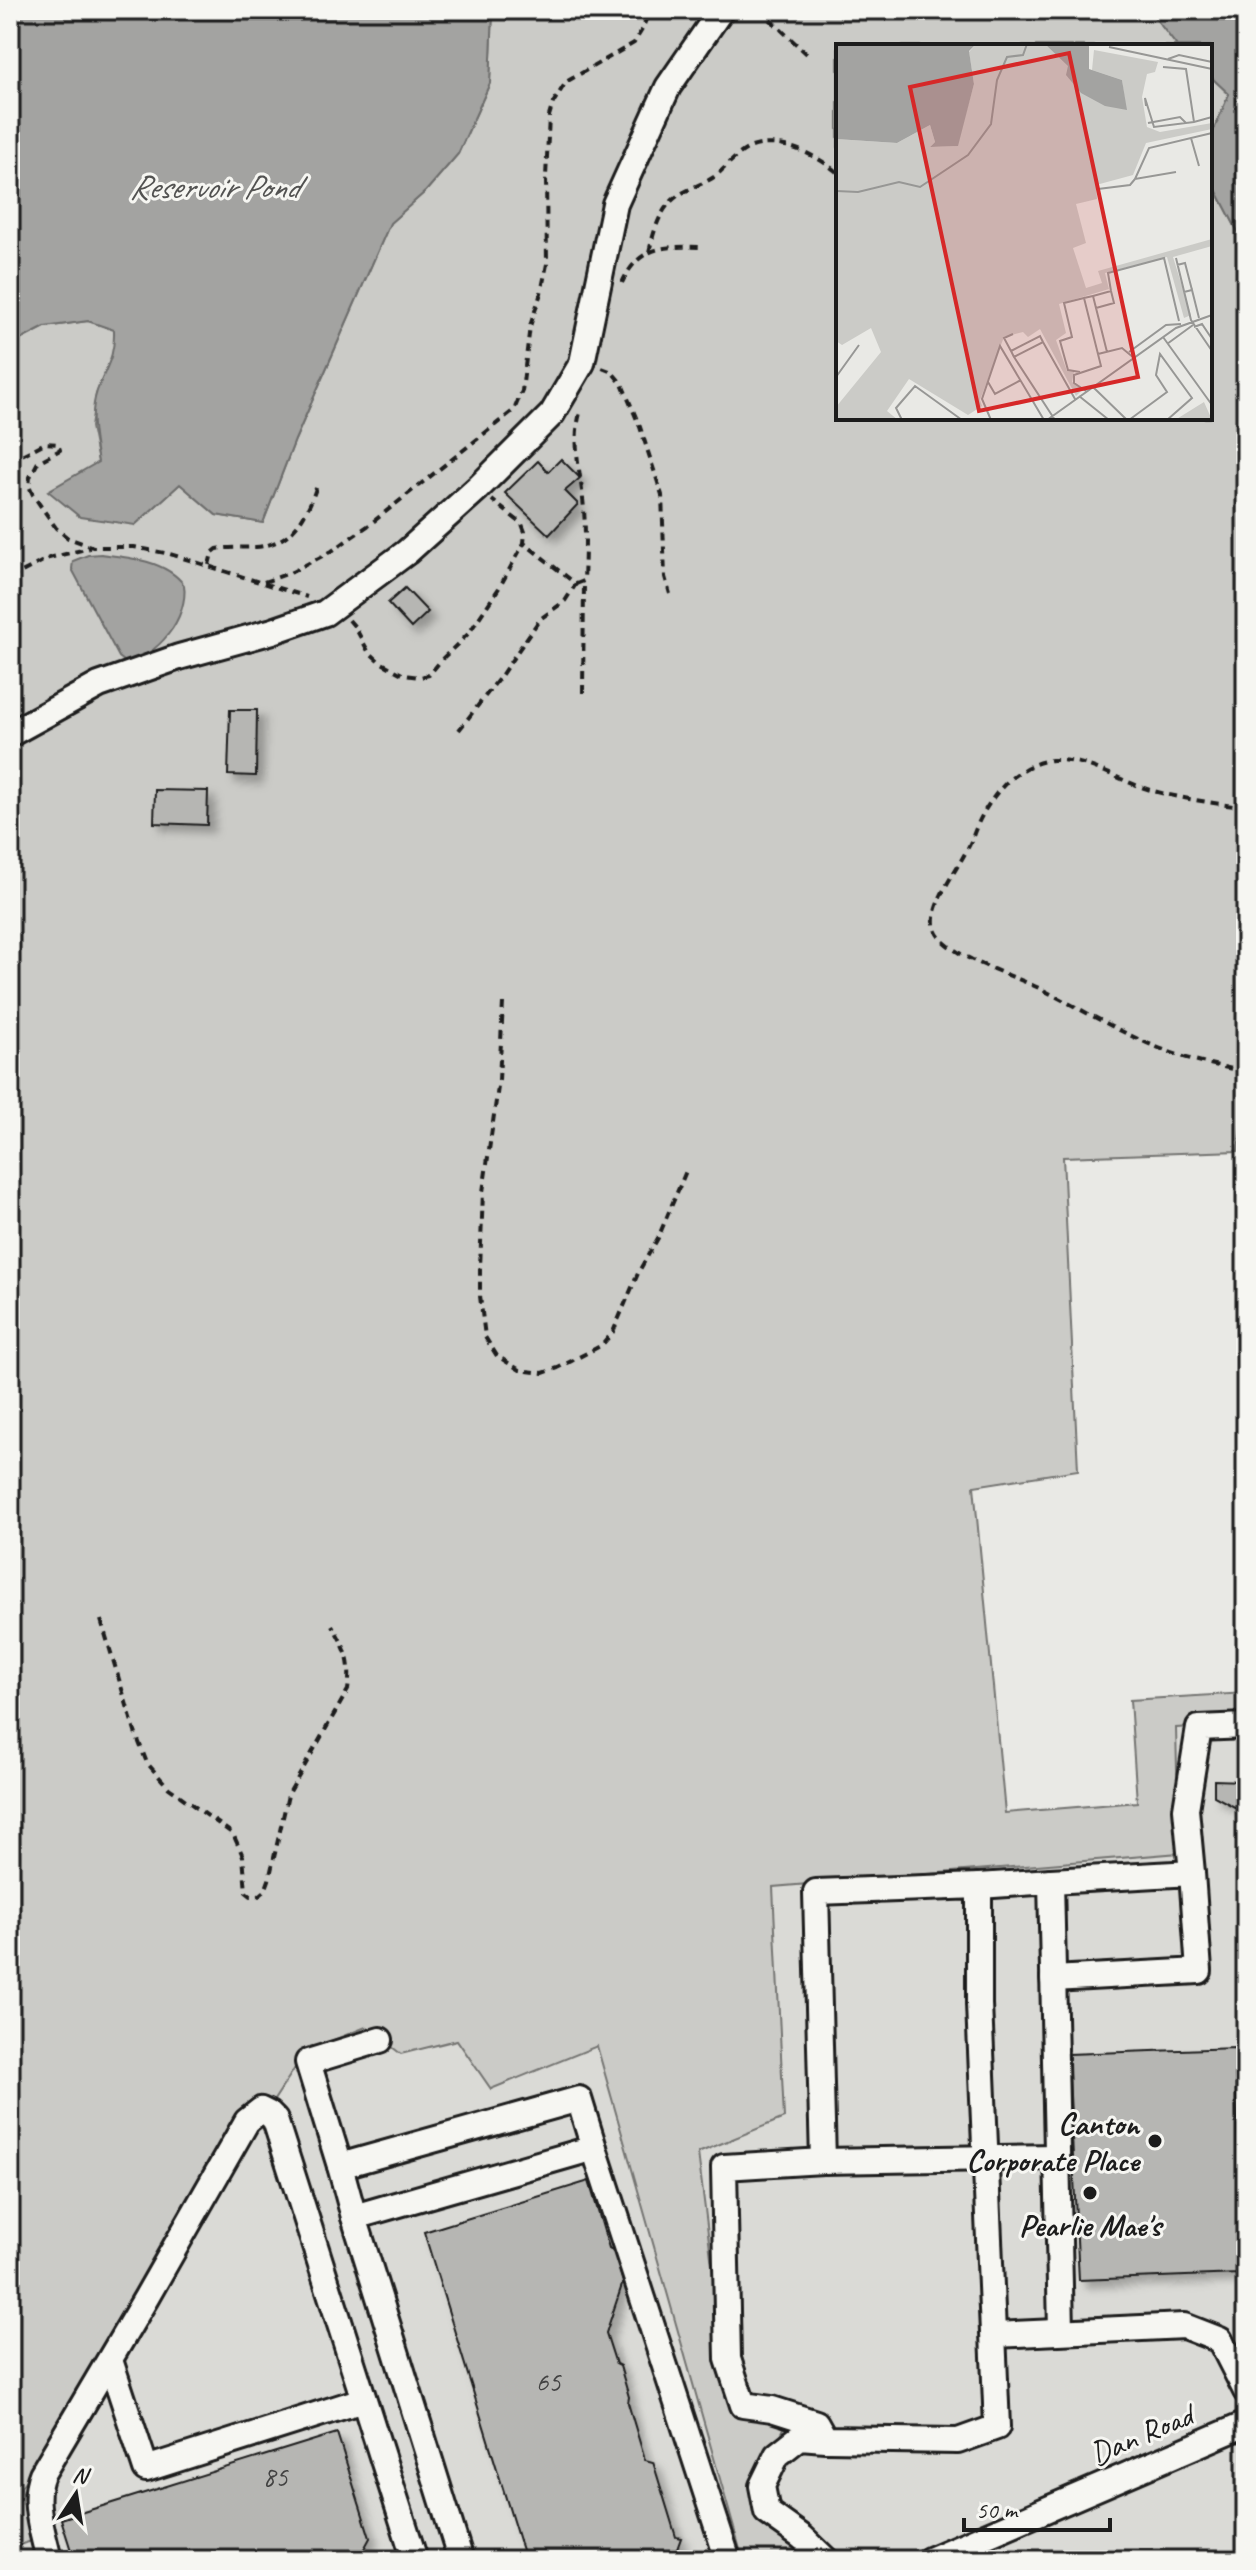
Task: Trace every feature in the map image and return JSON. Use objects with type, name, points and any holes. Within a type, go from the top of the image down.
[{"type":"street","points":[[10,734],[99,685],[330,610],[407,552],[478,488],[552,414],[582,363],[615,204],[668,87],[721,10]]},
{"type":"street","points":[[1053,1979],[1199,1971],[1186,1809],[1199,1728],[1246,1726]]},
{"type":"street","points":[[823,2161],[816,1892],[1192,1873]]},
{"type":"street","points":[[1051,1881],[1061,2330]]},
{"type":"street","points":[[826,2560],[802,2537],[767,2512],[762,2486],[777,2455],[800,2437],[958,2441],[997,2427],[979,2004],[979,1886]]},
{"type":"street","points":[[380,2040],[308,2062],[461,2560]]},
{"type":"street","points":[[340,2166],[579,2099],[728,2560]]},
{"type":"street","points":[[49,2560],[37,2501],[37,2486],[247,2121],[261,2110],[275,2120],[415,2560]]},
{"type":"street","points":[[354,2217],[594,2148]]},
{"type":"street","points":[[825,2439],[816,2423],[772,2409],[743,2405],[728,2359],[724,2167],[823,2161],[1056,2157]]},
{"type":"street","points":[[994,2335],[1184,2326],[1220,2340],[1242,2360],[1246,2391]]},
{"type":"street","points":[[110,2360],[146,2469],[363,2400]]},
{"type":"street","name":"Dan Road","points":[[929,2560],[1246,2424]]},
{"type":"path","points":[[262,583],[292,572],[332,551],[514,410],[522,391],[530,326],[547,264],[546,177],[549,116],[553,103],[566,82],[634,43],[649,10]]},
{"type":"path","points":[[760,10],[807,54]]},
{"type":"path","points":[[649,252],[656,224],[675,196],[716,176],[749,148],[763,145],[795,149],[817,157],[836,171]]},
{"type":"path","points":[[620,287],[628,269],[638,257],[666,248],[699,247]]},
{"type":"path","points":[[596,365],[612,372],[622,384],[662,495],[665,577],[670,594]]},
{"type":"path","points":[[583,693],[586,547],[575,442],[584,401]]},
{"type":"path","points":[[10,461],[45,443],[58,444],[60,450],[44,457],[34,468],[29,486],[56,528],[68,538],[93,547]]},
{"type":"path","points":[[209,565],[212,553],[217,549],[270,545],[291,534],[311,503],[318,482]]},
{"type":"path","points":[[10,578],[49,558],[93,547],[134,547],[170,554],[262,583],[330,610],[355,627],[368,651],[380,662],[404,675],[421,677],[429,675],[469,633],[524,543],[522,524],[478,488]]},
{"type":"path","points":[[524,543],[576,584]]},
{"type":"path","points":[[459,730],[540,619],[565,601],[576,584],[584,581]]},
{"type":"path","points":[[1246,808],[1149,790],[1072,762],[1042,762],[1015,776],[983,811],[963,859],[938,903],[933,926],[945,943],[969,958],[1036,987],[1151,1045],[1182,1057],[1246,1072]]},
{"type":"path","points":[[503,1003],[500,1067],[483,1192],[480,1268],[485,1337],[497,1356],[520,1370],[543,1373],[602,1345],[613,1332],[686,1171]]},
{"type":"path","points":[[101,1620],[147,1763],[169,1788],[233,1834],[243,1856],[246,1892],[251,1896],[259,1896],[265,1891],[288,1795],[348,1690],[350,1671],[347,1652],[332,1625]]},
{"type":"shaded area","points":[[493,10],[1149,10],[1175,44],[836,44],[836,420],[1212,420],[1212,182],[1246,247],[1246,1081],[1238,1151],[1063,1157],[1078,1470],[974,1486],[1005,1813],[1137,1802],[1130,1700],[1246,1693],[1246,1724],[1176,1728],[1179,1853],[773,1887],[784,2118],[698,2153],[730,2410],[785,2426],[752,2499],[807,2560],[743,2560],[597,2046],[491,2089],[457,2040],[401,2054],[366,2027],[306,2051],[21,2487],[31,2541],[10,2549],[10,345],[45,327],[88,321],[114,329],[114,352],[96,394],[91,427],[98,462],[135,525],[180,484],[216,515],[263,523],[295,440],[390,223],[426,191],[458,154],[490,83]]},
{"type":"shaded area","points":[[1212,78],[1229,94],[1212,134]]},
{"type":"shaded area","points":[[1246,1724],[1246,2560],[807,2560],[752,2499],[730,2410],[697,2153],[784,2118],[773,1886],[1179,1853],[1176,1727]]},
{"type":"shaded area","points":[[366,2027],[401,2054],[457,2040],[491,2089],[597,2046],[743,2560],[10,2560],[10,2549],[31,2541],[20,2487],[306,2051]]},
{"type":"water","name":"Reservoir Pond","points":[[10,10],[493,10],[490,83],[458,154],[426,191],[390,223],[295,440],[263,523],[216,515],[180,484],[135,525],[80,517],[48,491],[98,462],[93,409],[111,355],[114,330],[88,321],[45,327],[10,345]]},
{"type":"water","points":[[1149,10],[1246,10],[1246,247],[1212,182],[1212,134],[1229,94],[1212,78],[1212,44],[1175,44]]},
{"type":"water","points":[[101,554],[157,565],[168,570],[184,585],[184,597],[176,622],[159,645],[136,659],[124,661],[119,657],[72,569],[73,561]]},
{"type":"building","points":[[561,459],[580,478],[565,491],[578,504],[549,535],[505,493],[538,461],[548,472]]},
{"type":"building","points":[[405,588],[428,612],[411,628],[388,603]]},
{"type":"building","points":[[230,710],[257,710],[256,776],[228,775]]},
{"type":"building","points":[[155,790],[208,791],[207,825],[154,823]]},
{"type":"building","points":[[1243,1745],[1246,1745],[1246,1856],[1244,1810],[1214,1796],[1214,1780],[1243,1781]]},
{"type":"building","name":"Canton Corporate Place","points":[[1235,2048],[1240,2228],[1246,2228],[1246,2252],[1239,2252],[1239,2274],[1079,2280],[1068,2054]]},
{"type":"building","points":[[589,2181],[609,2248],[614,2251],[623,2282],[606,2333],[616,2364],[620,2366],[645,2460],[653,2462],[676,2537],[681,2538],[673,2560],[525,2560],[424,2232]]},
{"type":"building","points":[[337,2433],[370,2538],[358,2560],[74,2560],[61,2519]]},
{"type":"place","name":"Canton Corporate Place","points":[[1155,2141]]},
{"type":"place","name":"Pearlie Mae's","points":[[1090,2193]]}]
